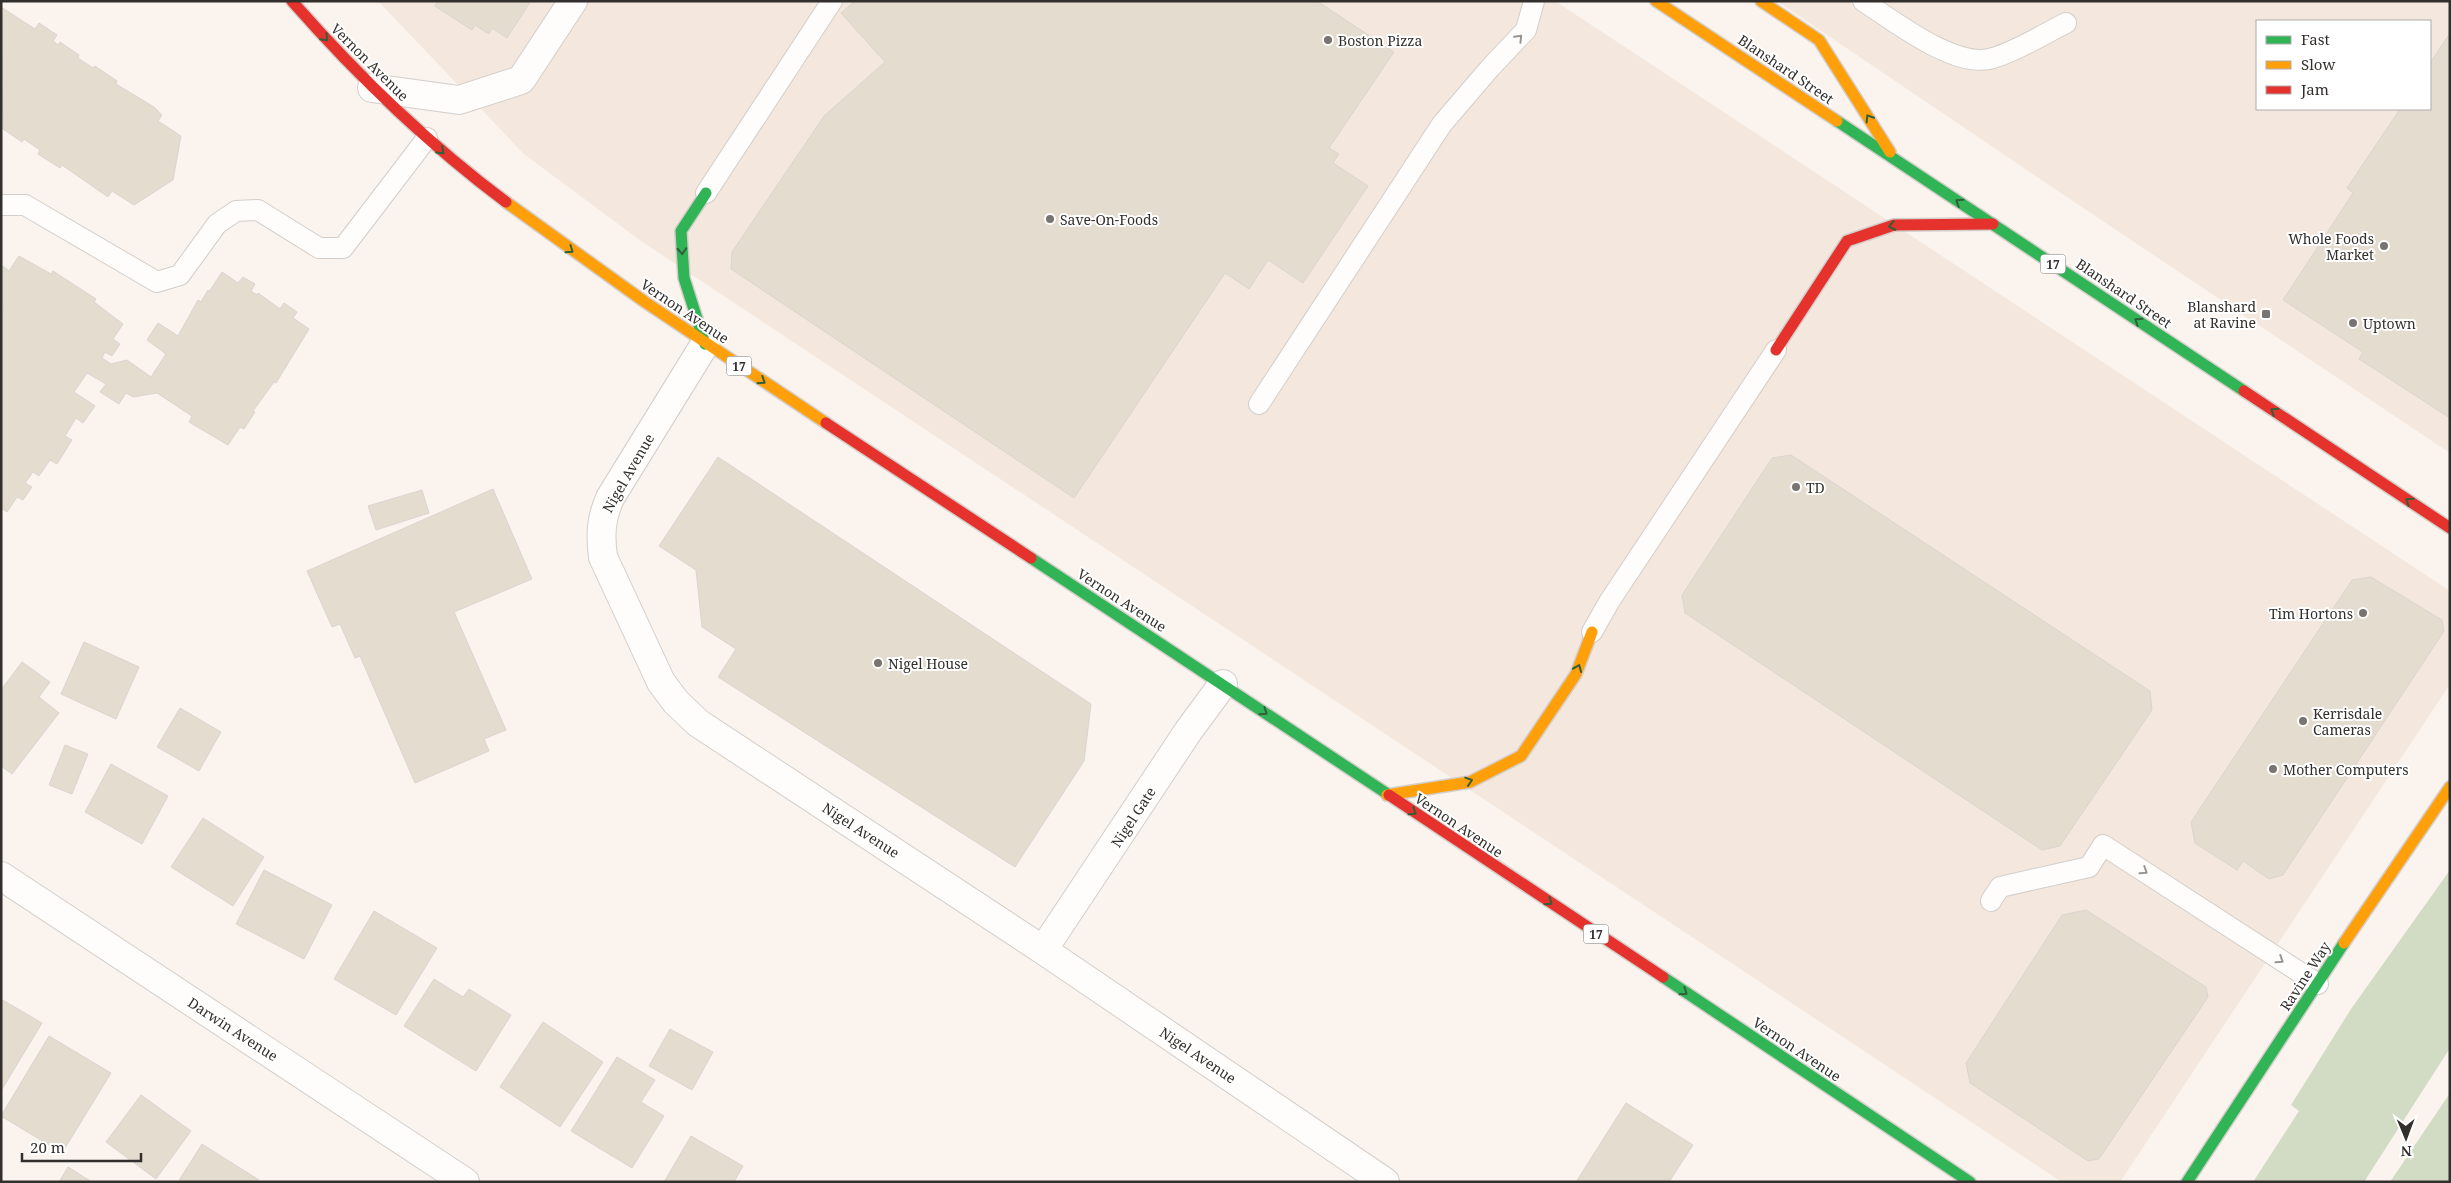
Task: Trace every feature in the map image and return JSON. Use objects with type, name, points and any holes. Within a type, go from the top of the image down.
[{"type":"main road","name":"Vernon Avenue","points":[[292,1],[372,88],[452,161],[549,236],[705,344],[1224,684],[1387,795],[1970,1182]]},
{"type":"main road","name":"Blanshard Street","points":[[1656,1],[2450,528]]},
{"type":"main road","points":[[1761,1],[1819,40],[1895,159]]},
{"type":"main road","points":[[705,344],[684,278],[681,231],[706,193]]},
{"type":"main road","points":[[1776,350],[1847,241],[1894,225],[1993,224]]},
{"type":"main road","points":[[1387,795],[1470,782],[1520,756],[1576,674],[1592,632]]},
{"type":"main road","name":"Ravine Way","points":[[2187,1182],[2450,787]]},
{"type":"street","points":[[372,88],[459,100],[521,80],[573,1]]},
{"type":"street","name":"Nigel Avenue","points":[[705,344],[610,498],[602,518],[600,536],[603,557],[661,682],[676,702],[698,723],[1043,950],[1385,1182]]},
{"type":"street","name":"Nigel Gate","points":[[1043,950],[1189,730],[1224,684]]},
{"type":"street","name":"Darwin Avenue","points":[[1,876],[465,1182]]},
{"type":"lane","points":[[706,193],[832,1]]},
{"type":"lane","points":[[1259,404],[1442,124],[1490,68],[1526,30],[1534,1]]},
{"type":"lane","points":[[1863,1],[1941,50],[1965,58],[1992,59],[2066,23]]},
{"type":"lane","points":[[1,205],[25,205],[157,282],[180,275],[217,224],[236,211],[258,210],[319,248],[343,248],[427,138]]},
{"type":"lane","points":[[1592,632],[1609,602],[1776,350]]},
{"type":"lane","points":[[1991,901],[2000,887],[2089,867],[2103,845],[2318,984]]},
{"type":"shaded area","points":[[378,1],[1555,1],[2450,591],[2450,684],[2120,1182],[2062,1182],[641,241],[524,154]]},
{"type":"shaded area","name":"Uptown","points":[[1777,1],[2450,1],[2450,453],[2061,193]]},
{"type":"green space","points":[[2450,870],[2450,1048],[2364,1182],[2253,1182],[2299,1111],[2291,1105],[2351,1009]]},
{"type":"green space","points":[[2450,1093],[2450,1182],[2390,1182]]},
{"type":"building","points":[[437,1],[531,1],[507,38],[492,28],[489,34],[475,25],[472,30],[435,6]]},
{"type":"building","name":"Save-On-Foods","points":[[855,1],[1317,1],[1394,52],[1329,148],[1339,154],[1333,163],[1368,186],[1303,283],[1268,260],[1249,289],[1225,273],[1074,498],[731,269],[732,252],[824,116],[885,62],[841,13]]},
{"type":"building","points":[[1,7],[35,29],[39,23],[57,35],[53,41],[58,45],[60,42],[79,55],[78,58],[93,68],[95,66],[117,81],[116,84],[154,107],[162,115],[158,121],[181,136],[173,180],[134,205],[112,191],[108,197],[62,165],[60,168],[38,154],[40,150],[24,139],[22,142],[3,129]]},
{"type":"building","name":"Whole Foods Market","points":[[2450,33],[2450,418],[2359,359],[2363,352],[2283,300],[2353,193],[2347,188],[2399,110],[2431,110],[2431,62]]},
{"type":"building","points":[[19,256],[51,274],[53,271],[96,299],[94,302],[123,324],[113,339],[120,344],[112,356],[105,352],[102,358],[111,364],[127,360],[151,377],[166,354],[147,340],[158,323],[178,336],[198,300],[201,302],[222,272],[238,283],[243,277],[255,284],[251,291],[257,295],[258,293],[280,309],[284,303],[297,312],[293,318],[309,329],[276,383],[274,382],[253,411],[255,412],[244,429],[240,427],[228,445],[189,422],[192,416],[157,393],[133,397],[126,393],[119,404],[100,392],[106,384],[87,373],[74,392],[95,406],[83,423],[76,418],[65,436],[72,440],[57,464],[50,460],[39,476],[33,472],[25,483],[32,487],[23,500],[17,497],[7,512],[1,508],[1,310],[4,306],[1,304],[1,268],[3,266],[9,271]]},
{"type":"building","points":[[1791,455],[2150,691],[2152,710],[2060,846],[2042,850],[1685,613],[1682,595],[1772,458]]},
{"type":"building","name":"Nigel House","points":[[718,457],[1091,704],[1084,761],[1015,867],[718,677],[736,649],[702,627],[696,570],[659,546]]},
{"type":"building","points":[[493,489],[532,579],[454,612],[506,730],[484,739],[489,751],[415,783],[360,656],[355,658],[340,624],[332,627],[307,571]]},
{"type":"building","points":[[422,490],[429,513],[376,530],[368,506]]},
{"type":"building","points":[[2371,577],[2442,620],[2444,631],[2283,875],[2269,879],[2243,861],[2237,870],[2195,843],[2191,822],[2352,580]]},
{"type":"building","points":[[84,642],[139,667],[116,719],[61,694]]},
{"type":"building","points":[[22,662],[50,682],[39,697],[59,713],[12,774],[1,766],[1,690]]},
{"type":"building","points":[[180,708],[221,732],[199,771],[157,747]]},
{"type":"building","points":[[65,745],[88,754],[72,794],[49,785]]},
{"type":"building","points":[[111,764],[168,796],[142,844],[85,812]]},
{"type":"building","points":[[203,818],[264,857],[233,906],[171,867]]},
{"type":"building","points":[[264,870],[332,905],[304,959],[236,924]]},
{"type":"building","points":[[2086,910],[2206,987],[2208,997],[2099,1159],[2088,1161],[1970,1083],[1966,1063],[2062,915]]},
{"type":"building","points":[[374,911],[437,948],[396,1015],[334,979]]},
{"type":"building","points":[[434,979],[463,997],[469,989],[511,1015],[476,1071],[404,1026]]},
{"type":"building","points":[[1,999],[42,1023],[1,1091]]},
{"type":"building","points":[[543,1022],[603,1062],[560,1127],[500,1087]]},
{"type":"building","points":[[670,1029],[713,1052],[692,1090],[649,1066]]},
{"type":"building","points":[[49,1036],[111,1073],[62,1153],[1,1116]]},
{"type":"building","points":[[617,1057],[655,1080],[641,1102],[664,1116],[632,1168],[571,1131]]},
{"type":"building","points":[[141,1095],[191,1131],[156,1179],[106,1142]]},
{"type":"building","points":[[1626,1103],[1693,1145],[1669,1182],[1576,1182]]},
{"type":"building","points":[[691,1136],[743,1166],[734,1182],[664,1182]]},
{"type":"building","points":[[202,1144],[259,1180],[258,1182],[178,1182]]},
{"type":"building","points":[[68,1167],[92,1182],[59,1182]]},
{"type":"traffic: fast","points":[[1837,121],[2244,391]]},
{"type":"traffic: fast","points":[[705,344],[684,278],[681,231],[706,193]]},
{"type":"traffic: fast","points":[[1031,558],[1389,795]]},
{"type":"traffic: fast","points":[[2187,1182],[2344,943]]},
{"type":"traffic: fast","points":[[1663,977],[1970,1182]]},
{"type":"traffic: slow","points":[[1656,1],[1837,121]]},
{"type":"traffic: slow","points":[[1761,1],[1819,40],[1890,152]]},
{"type":"traffic: slow","points":[[506,202],[645,302],[826,423]]},
{"type":"traffic: slow","points":[[1387,795],[1470,782],[1521,756],[1576,674],[1592,632]]},
{"type":"traffic: slow","points":[[2344,943],[2450,787]]},
{"type":"traffic: jam","points":[[292,1],[367,82],[448,156],[506,202]]},
{"type":"traffic: jam","points":[[1776,350],[1847,241],[1894,225],[1993,224]]},
{"type":"traffic: jam","points":[[2244,391],[2450,528]]},
{"type":"traffic: jam","points":[[826,423],[1031,558]]},
{"type":"traffic: jam","points":[[1389,795],[1663,977]]},
{"type":"place","name":"Boston Pizza","points":[[1328,40]]},
{"type":"place","name":"Save-On-Foods","points":[[1050,219]]},
{"type":"place","name":"Whole Foods Market","points":[[2384,246]]},
{"type":"place","name":"Blanshard at Ravine","points":[[2266,314]]},
{"type":"place","name":"Uptown","points":[[2353,323]]},
{"type":"place","name":"TD","points":[[1796,487]]},
{"type":"place","name":"Tim Hortons","points":[[2363,613]]},
{"type":"place","name":"Nigel House","points":[[878,663]]},
{"type":"place","name":"Kerrisdale Cameras","points":[[2303,721]]},
{"type":"place","name":"Mother Computers","points":[[2273,769]]}]
